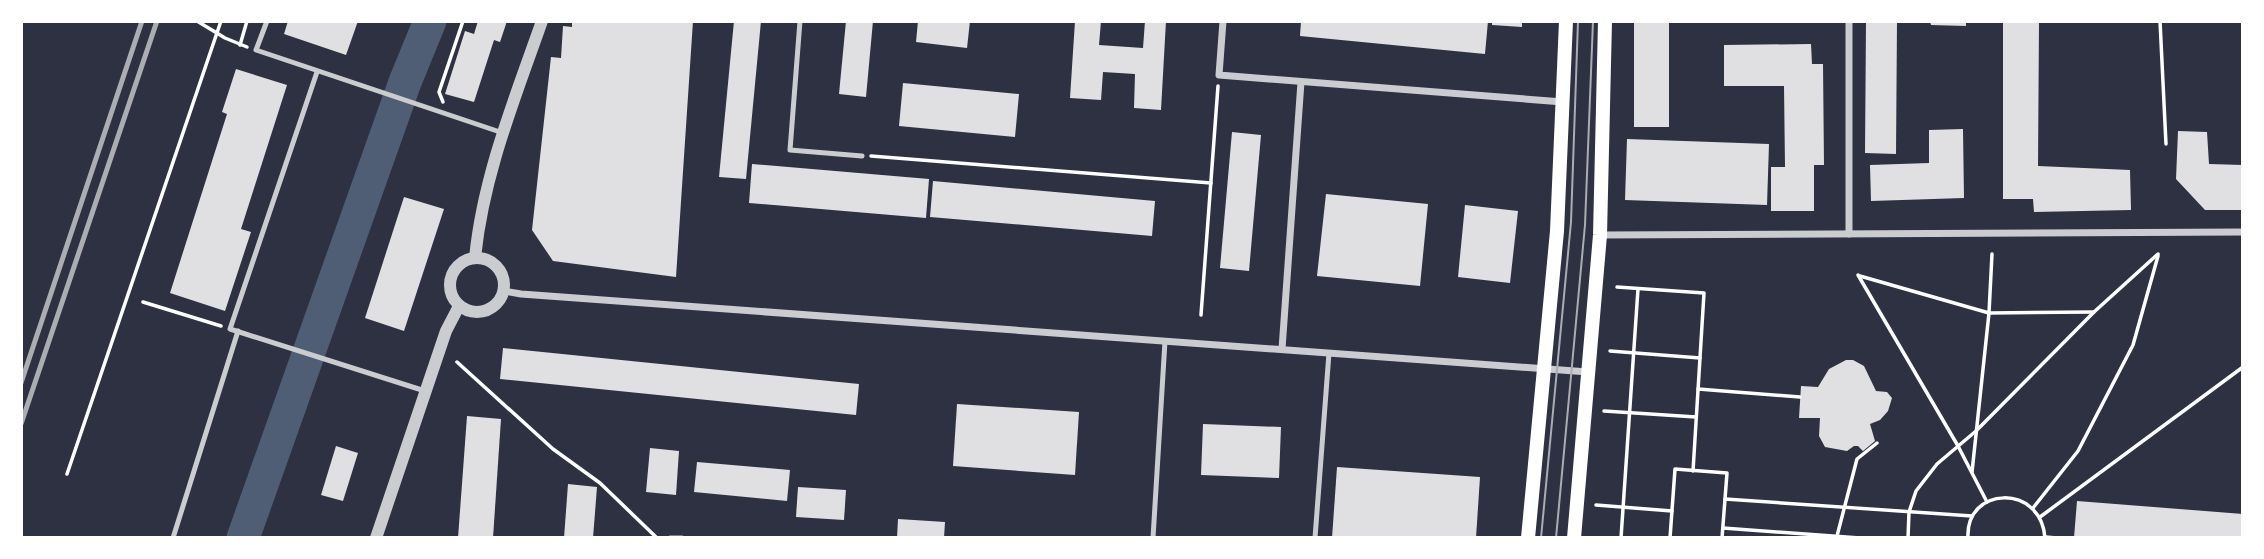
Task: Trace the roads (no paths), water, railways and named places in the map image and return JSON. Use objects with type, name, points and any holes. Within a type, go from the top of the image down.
[{"type":"main road","points":[[1528,538],[1557,231],[1566,21]]},
{"type":"main road","points":[[1574,538],[1600,235],[1605,21]]},
{"type":"street","points":[[475,258],[479,217],[503,133],[542,21]]},
{"type":"street","points":[[1223,21],[1219,75],[1563,102]]},
{"type":"street","points":[[1849,21],[1849,234]]},
{"type":"street","points":[[1282,349],[1301,82]]},
{"type":"street","points":[[1600,235],[2243,232]]},
{"type":"street","points":[[485,259],[501,271],[505,281],[504,291],[501,300],[486,311],[477,313],[460,306],[453,298],[451,276],[456,267],[465,260],[485,259]]},
{"type":"street","points":[[504,291],[521,295],[1588,372]]},
{"type":"street","points":[[376,538],[446,331],[460,306]]},
{"type":"lane","points":[[267,21],[256,50],[503,133]]},
{"type":"lane","points":[[800,21],[790,150],[862,156]]},
{"type":"lane","points":[[317,72],[230,328],[425,391]]},
{"type":"lane","points":[[173,538],[238,331]]},
{"type":"lane","points":[[1153,538],[1165,341]]},
{"type":"lane","points":[[1314,538],[1329,353]]},
{"type":"lane","points":[[670,538],[682,538]]},
{"type":"waterway","points":[[243,538],[405,82],[430,21]]},
{"type":"tram line","points":[[1541,538],[1571,222],[1578,21]]},
{"type":"tram line","points":[[1556,538],[1585,225],[1593,21]]},
{"type":"railway","points":[[21,383],[142,21]]},
{"type":"railway","points":[[21,424],[157,21]]}]
